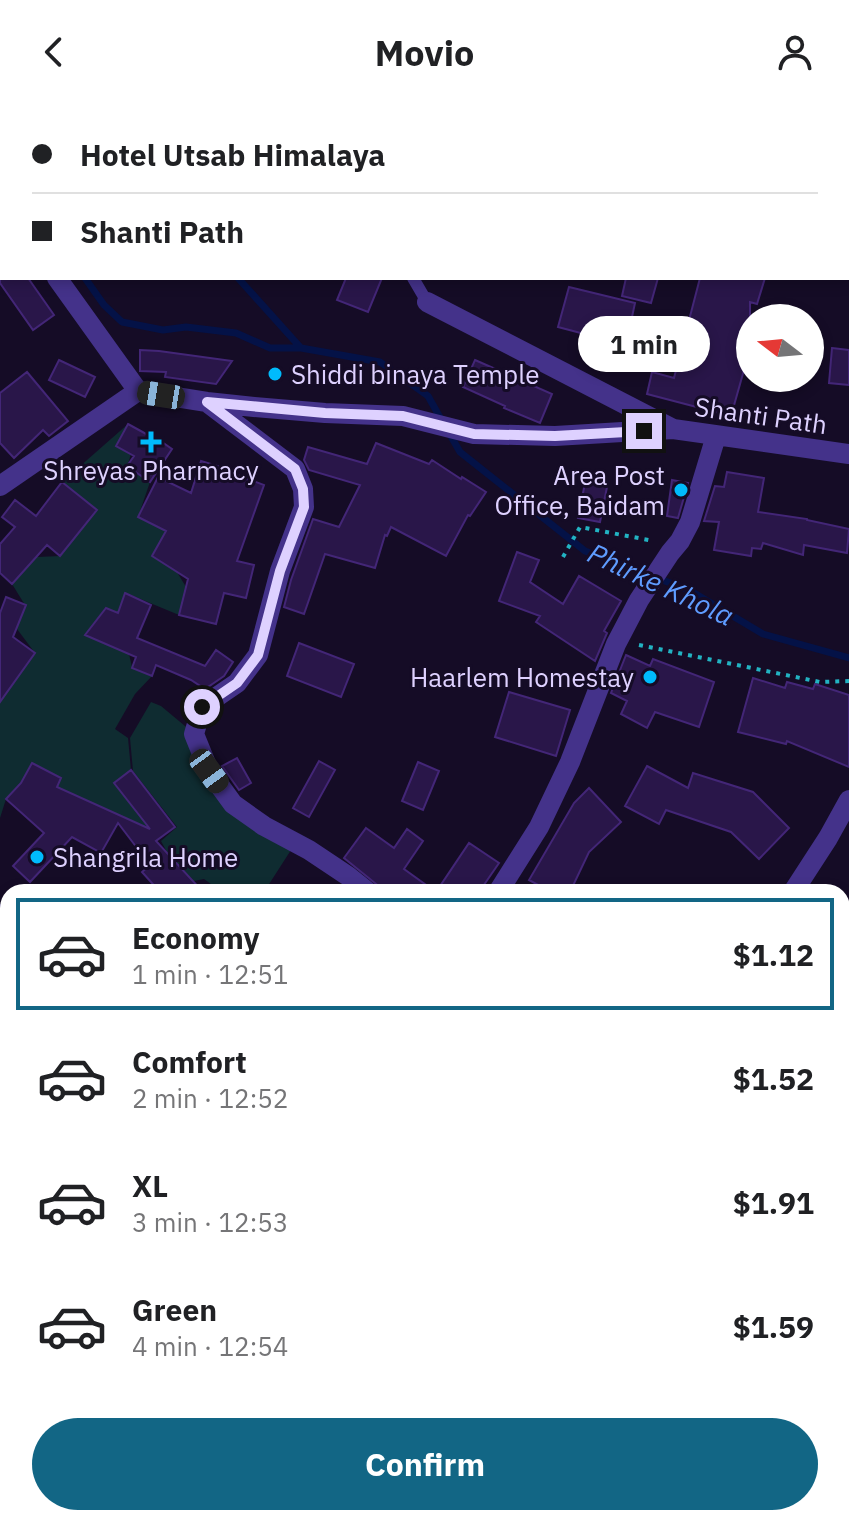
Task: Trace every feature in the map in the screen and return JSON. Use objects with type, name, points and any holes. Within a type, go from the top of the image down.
[{"type":"street","points":[[58,280],[138,391]]},
{"type":"street","points":[[427,302],[673,429]]},
{"type":"street","points":[[0,486],[138,391],[207,402],[295,469],[303,489],[304,507],[280,571],[258,655],[237,683],[202,707],[194,734],[209,771],[233,804],[264,826],[309,850],[357,884]]},
{"type":"street","name":"Shanti Path","points":[[207,402],[325,413],[403,416],[474,434],[555,436],[673,429],[849,454]]},
{"type":"street","points":[[503,884],[539,827],[570,762],[616,644],[639,600],[690,522],[716,436]]},
{"type":"street","points":[[798,884],[849,800]]},
{"type":"lane","points":[[414,280],[427,302]]},
{"type":"path","points":[[563,557],[580,527],[675,547]]},
{"type":"path","points":[[616,644],[640,645],[820,682],[849,681]]},
{"type":"green space","points":[[128,424],[116,446],[131,454],[127,467],[150,482],[138,517],[167,529],[152,556],[177,572],[186,587],[179,615],[126,593],[118,613],[105,608],[86,635],[129,654],[132,667],[152,676],[135,694],[115,729],[128,738],[131,770],[115,783],[147,825],[130,838],[122,816],[54,792],[61,778],[32,763],[24,780],[6,799],[0,818],[0,659],[35,653],[17,629],[25,605],[12,584],[37,557],[60,556],[97,510],[62,482]]},
{"type":"green space","points":[[151,702],[161,706],[191,731],[205,770],[291,850],[269,884],[194,881],[161,841],[177,827],[133,771],[130,738]]},
{"type":"building","points":[[0,280],[29,280],[54,315],[33,330]]},
{"type":"building","points":[[345,280],[381,280],[368,312],[337,300]]},
{"type":"building","points":[[626,280],[657,280],[651,303],[622,296]]},
{"type":"building","points":[[699,280],[764,280],[757,304],[736,304],[738,392],[731,416],[647,394],[652,372],[674,378]]},
{"type":"building","points":[[569,287],[635,303],[626,345],[558,327]]},
{"type":"building","points":[[832,348],[849,350],[849,385],[829,383]]},
{"type":"building","points":[[140,350],[232,361],[216,384],[165,377],[166,372],[140,371]]},
{"type":"building","points":[[59,360],[95,377],[85,397],[49,380]]},
{"type":"building","points":[[475,360],[552,394],[540,423],[463,387]]},
{"type":"building","points":[[27,372],[68,421],[49,436],[43,430],[14,458],[0,443],[0,393]]},
{"type":"building","points":[[128,424],[149,433],[172,449],[150,482],[127,466],[134,456],[116,446]]},
{"type":"building","points":[[376,443],[429,464],[432,460],[486,492],[468,515],[446,556],[391,527],[385,535],[375,568],[325,554],[304,614],[284,607],[313,519],[339,527],[360,485],[309,470],[304,460],[308,447],[367,464]]},
{"type":"building","points":[[201,461],[264,485],[237,561],[254,565],[246,598],[224,593],[216,624],[179,615],[188,579],[152,556],[166,531],[138,517],[158,477],[191,493]]},
{"type":"building","points":[[727,472],[764,478],[758,512],[849,529],[847,553],[804,545],[803,555],[763,543],[761,549],[752,548],[751,556],[714,550],[719,522],[704,521],[715,486],[724,487]]},
{"type":"building","points":[[586,478],[608,482],[600,522],[578,518]]},
{"type":"building","points":[[672,480],[688,483],[678,518],[667,516]]},
{"type":"building","points":[[62,482],[97,510],[60,556],[47,545],[12,584],[0,573],[0,544],[15,527],[2,517],[15,500],[36,516]]},
{"type":"building","points":[[517,552],[539,560],[530,582],[563,604],[579,576],[621,601],[604,631],[607,633],[595,661],[536,622],[540,616],[499,601]]},
{"type":"building","points":[[125,593],[151,605],[137,638],[205,666],[216,650],[233,662],[224,676],[205,689],[156,665],[152,676],[132,668],[136,657],[85,635],[106,608],[118,613]]},
{"type":"building","points":[[6,597],[26,605],[13,637],[35,653],[0,702],[0,613]]},
{"type":"building","points":[[299,643],[354,664],[341,697],[287,676]]},
{"type":"building","points":[[626,655],[650,666],[653,659],[714,682],[699,727],[655,712],[647,728],[621,714],[627,701],[611,693]]},
{"type":"building","points":[[753,678],[785,688],[787,682],[813,689],[815,684],[849,695],[849,767],[787,741],[786,744],[738,732]]},
{"type":"building","points":[[509,692],[570,710],[556,756],[495,737]]},
{"type":"building","points":[[237,758],[251,783],[239,790],[222,766]]},
{"type":"building","points":[[319,761],[335,770],[309,817],[293,808]]},
{"type":"building","points":[[418,762],[439,771],[423,810],[402,801]]},
{"type":"building","points":[[32,763],[61,778],[57,787],[150,829],[114,783],[131,770],[175,827],[156,841],[196,884],[153,884],[142,872],[150,865],[118,823],[101,853],[72,837],[30,882],[13,866],[44,833],[6,799],[21,783]]},
{"type":"building","points":[[647,766],[688,788],[693,773],[753,792],[789,828],[759,859],[731,832],[666,810],[659,824],[625,806]]},
{"type":"building","points":[[589,788],[621,822],[589,852],[574,884],[536,884],[529,880],[574,803]]},
{"type":"building","points":[[366,828],[394,848],[407,829],[423,841],[404,869],[425,884],[376,884],[344,858]]},
{"type":"building","points":[[469,843],[499,863],[485,884],[441,884]]},
{"type":"waterway","points":[[86,280],[104,305],[122,322],[163,330],[186,327],[236,333],[270,348],[301,348]]},
{"type":"waterway","name":"Phirke Khola","points":[[240,280],[301,348],[380,362],[428,396],[442,421]]},
{"type":"waterway","name":"Phirke Khola","points":[[448,431],[460,452],[585,551],[689,590],[763,634],[849,658]]},
{"type":"place","name":"Shiddi binaya Temple","points":[[275,374]]},
{"type":"place","name":"Shreyas Pharmacy","points":[[151,442]]},
{"type":"place","name":"Area Post Office, Baidam","points":[[681,490]]},
{"type":"place","name":"Haarlem Homestay","points":[[650,677]]},
{"type":"place","name":"Shangrila Home","points":[[37,857]]},
{"type":"route","points":[[202,707],[237,683],[258,655],[280,571],[304,507],[303,489],[295,469],[207,402],[325,413],[403,416],[474,434],[555,436],[644,431]]}]
